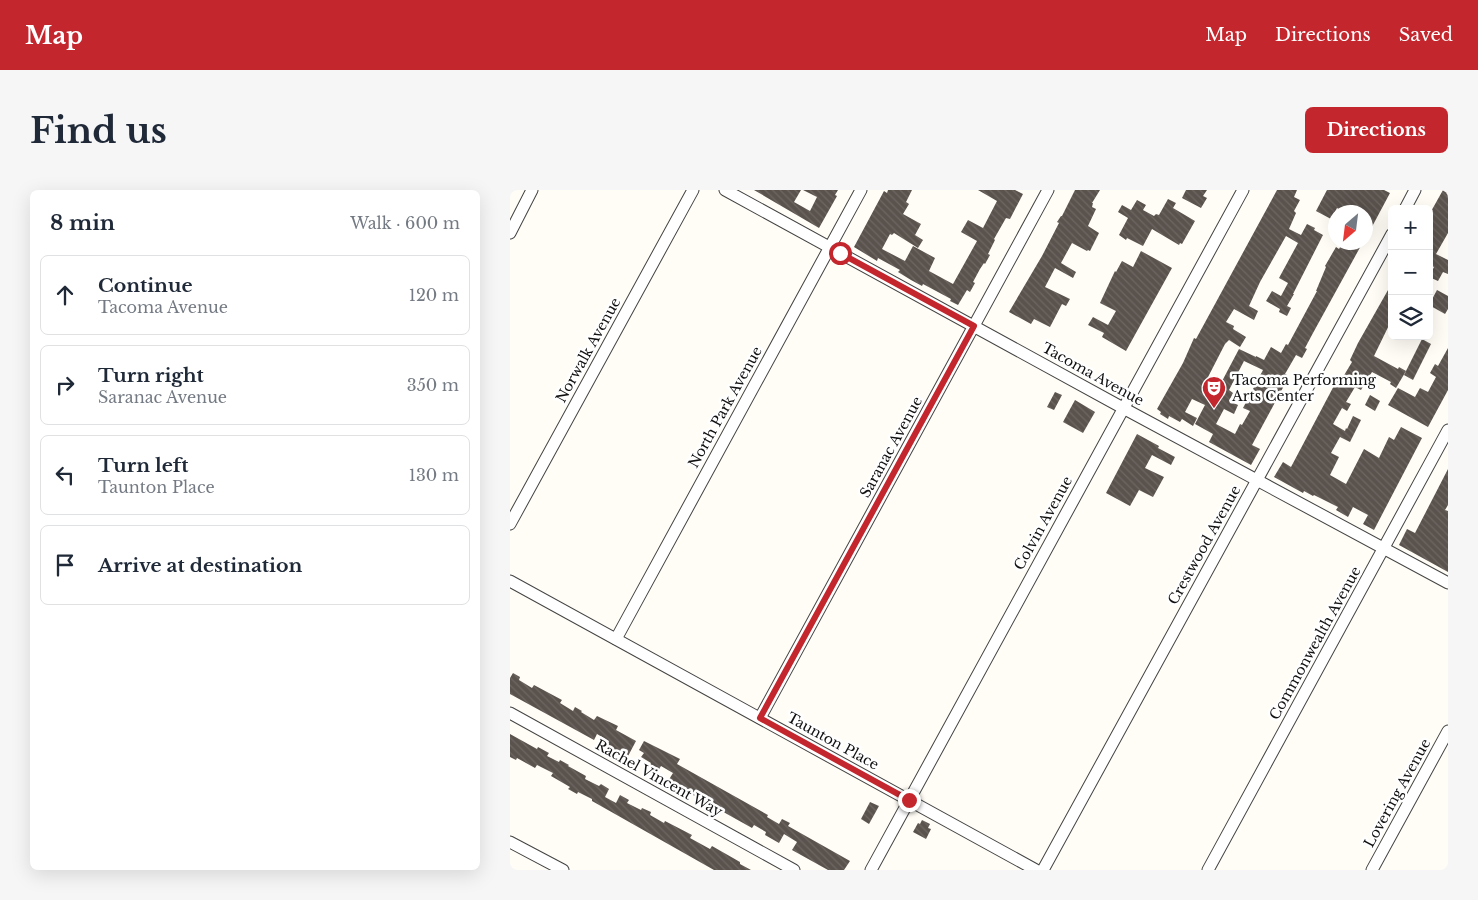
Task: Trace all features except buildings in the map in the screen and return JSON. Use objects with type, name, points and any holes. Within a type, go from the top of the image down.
[{"type":"street","points":[[510,233],[532,190]]},
{"type":"street","name":"Norwalk Avenue","points":[[510,524],[693,190]]},
{"type":"street","name":"Tacoma Avenue","points":[[725,190],[1448,583]]},
{"type":"street","name":"North Park Avenue","points":[[616,639],[861,190]]},
{"type":"street","name":"Saranac Avenue","points":[[760,718],[1048,190]]},
{"type":"street","name":"Colvin Avenue","points":[[871,870],[1243,190]]},
{"type":"street","points":[[1407,205],[1416,190]]},
{"type":"street","name":"Crestwood Avenue","points":[[1043,870],[1388,241]]},
{"type":"street","name":"Commonwealth Avenue","points":[[1208,870],[1448,430]]},
{"type":"street","name":"Taunton Place","points":[[510,581],[1036,870]]},
{"type":"street","name":"Rachel Vincent Way","points":[[510,713],[794,870]]},
{"type":"street","name":"Lovering Avenue","points":[[1372,870],[1448,731]]},
{"type":"street","points":[[510,842],[563,870]]},
{"type":"place","name":"Tacoma Performing Arts Center","points":[[1214,409]]},
{"type":"route","points":[[840,253],[974,326],[760,718],[909,800]]}]
